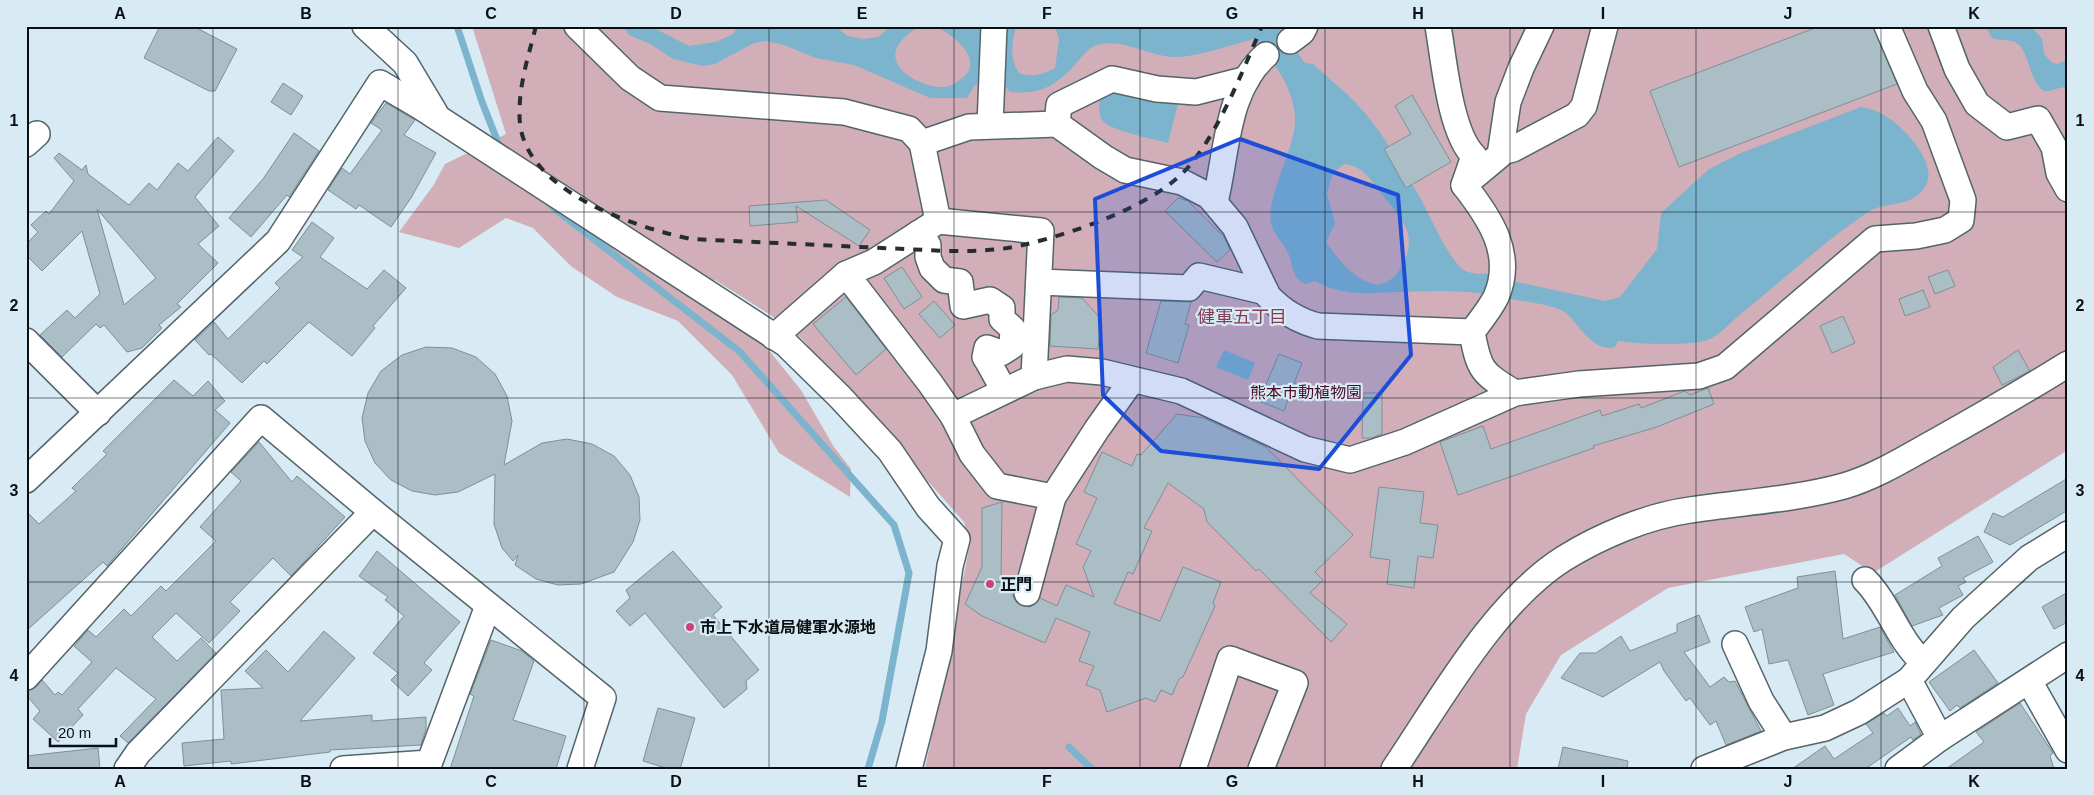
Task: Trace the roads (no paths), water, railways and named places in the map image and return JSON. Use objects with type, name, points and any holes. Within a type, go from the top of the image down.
[{"type":"street","points":[[365,26],[405,63],[438,118]]},
{"type":"street","points":[[990,125],[994,26]]},
{"type":"street","points":[[1438,26],[1458,129],[1464,147],[1474,156],[1464,185]]},
{"type":"street","points":[[1464,185],[1500,155],[1508,102],[1521,68],[1541,26]]},
{"type":"street","points":[[1501,152],[1513,149],[1576,115],[1584,106],[1605,26]]},
{"type":"street","points":[[953,416],[1034,377],[1067,369],[1102,372],[1181,391],[1305,449],[1350,460],[1405,442],[1516,393],[1579,384],[1699,376],[1716,370],[1725,366],[1875,239],[1916,236],[1945,230],[1961,220],[1963,200],[1934,121],[1915,91],[1888,26]]},
{"type":"street","points":[[1941,26],[1956,69],[1977,104],[2007,127],[2038,119],[2054,147],[2059,174],[2068,189]]},
{"type":"street","points":[[584,30],[630,78],[660,98],[844,112],[909,129],[922,143],[929,227],[928,258],[932,268],[944,280],[960,282],[963,306],[990,300],[1002,308],[1002,319],[1013,329],[1012,346],[1001,353],[987,348],[985,357],[1005,390]]},
{"type":"street","points":[[1215,202],[1228,131],[1239,95],[1258,62],[1266,55]]},
{"type":"street","points":[[1057,124],[1059,104],[1112,80],[1157,89],[1196,92],[1247,79]]},
{"type":"street","points":[[26,480],[278,241],[380,83],[438,118],[786,344],[884,444],[912,481],[928,507],[957,539],[947,586],[939,651],[909,769]]},
{"type":"street","points":[[922,143],[969,127],[1057,124],[1103,157],[1125,170],[1182,182],[1209,196],[1235,227],[1266,292],[1277,305],[1290,315],[1318,326],[1472,332]]},
{"type":"street","points":[[1464,185],[1488,215],[1504,259],[1496,296],[1472,332],[1477,357],[1487,376],[1516,393]]},
{"type":"street","points":[[774,337],[846,274],[874,262],[929,227],[1041,231],[1034,377]]},
{"type":"street","points":[[846,274],[953,416],[972,454],[997,486],[1054,497]]},
{"type":"street","points":[[1039,282],[1189,288],[1199,276],[1266,292]]},
{"type":"street","points":[[26,341],[98,413]]},
{"type":"street","points":[[1394,769],[1486,633],[1520,594],[1563,559],[1609,536],[1649,520],[1687,510],[1804,496],[1847,485],[1884,470],[2068,364]]},
{"type":"street","points":[[1027,593],[1054,497],[1097,429],[1132,380]]},
{"type":"street","points":[[26,677],[261,418],[373,512],[603,698],[580,769]]},
{"type":"street","points":[[127,769],[144,747],[373,512]]},
{"type":"street","points":[[1704,769],[1784,736],[1825,728],[1859,712],[1916,671],[1963,618],[2029,558],[2068,534]]},
{"type":"street","points":[[1865,580],[1875,590],[1901,638],[1916,671],[1940,738]]},
{"type":"street","points":[[342,769],[428,766],[488,606]]},
{"type":"street","points":[[1735,644],[1761,700],[1784,736]]},
{"type":"street","points":[[1898,769],[1940,738],[2068,656]]},
{"type":"street","points":[[1193,769],[1230,659],[1295,683],[1262,769]]},
{"type":"street","points":[[2029,681],[2068,750]]},
{"type":"water","points":[[623,26],[650,26],[689,46],[716,42],[733,34],[738,26],[834,26],[848,36],[863,39],[878,37],[892,26],[924,26],[912,31],[902,40],[896,50],[896,58],[899,67],[906,74],[924,84],[944,87],[953,84],[967,74],[970,66],[969,58],[959,42],[951,35],[934,26],[1016,26],[1013,44],[1014,62],[1019,73],[1033,75],[1042,74],[1055,68],[1059,40],[1055,26],[1086,28],[1278,26],[1305,63],[1313,64],[1363,110],[1396,157],[1423,203],[1442,241],[1460,267],[1470,273],[1498,276],[1503,279],[1605,301],[1620,297],[1657,249],[1661,213],[1709,169],[1741,153],[1861,107],[1885,115],[1904,131],[1921,152],[1929,173],[1927,183],[1916,197],[1876,208],[1852,223],[1712,338],[1705,341],[1681,344],[1618,341],[1615,347],[1607,348],[1600,346],[1588,337],[1567,314],[1544,305],[1471,292],[1356,293],[1336,290],[1315,281],[1306,284],[1301,281],[1295,275],[1288,253],[1272,227],[1270,216],[1272,203],[1294,131],[1294,108],[1282,76],[1254,39],[1181,57],[1161,56],[1125,45],[1107,43],[1092,47],[1064,76],[1041,90],[1010,92],[1003,83],[985,80],[974,86],[967,98],[930,98],[854,65],[816,58],[784,45],[766,41],[754,43],[715,64],[703,66],[673,59],[652,45],[629,35]],"holes":[[[1344,164],[1361,170],[1369,178],[1401,218],[1408,234],[1409,243],[1405,261],[1400,270],[1387,282],[1379,284],[1370,283],[1356,276],[1326,242],[1335,223],[1327,193],[1333,173]]]},
{"type":"water","points":[[1985,26],[2031,26],[2042,39],[2044,53],[2051,62],[2057,64],[2068,60],[2068,87],[2048,91],[2041,89],[2034,79],[2021,47],[2011,41],[1992,38]]},
{"type":"water","points":[[1108,90],[1179,100],[1168,143],[1123,131],[1103,121],[1099,107],[1100,98]]},
{"type":"water","points":[[1224,350],[1255,363],[1248,380],[1216,367]]},
{"type":"waterway","points":[[457,26],[482,102],[501,150]]},
{"type":"waterway","points":[[547,201],[556,210],[739,351],[894,525],[909,573],[882,721],[868,769]]},
{"type":"waterway","points":[[1069,747],[1092,769]]},
{"type":"railway","points":[[536,26],[522,86],[519,111],[520,124],[527,148],[542,169],[563,187],[587,202],[641,226],[691,239],[947,251],[976,251],[1004,248],[1044,240],[1114,215],[1158,192],[1176,179],[1191,164],[1202,149],[1231,98],[1262,26]]},
{"type":"place","name":"正門","points":[[990,584]]},
{"type":"place","name":"市上下水道局健軍水源地","points":[[690,627]]},
{"type":"district","name":"健軍五丁目","points":[[1242,317]]},
{"type":"park label","name":"熊本市動植物園","points":[[1306,392]]}]
